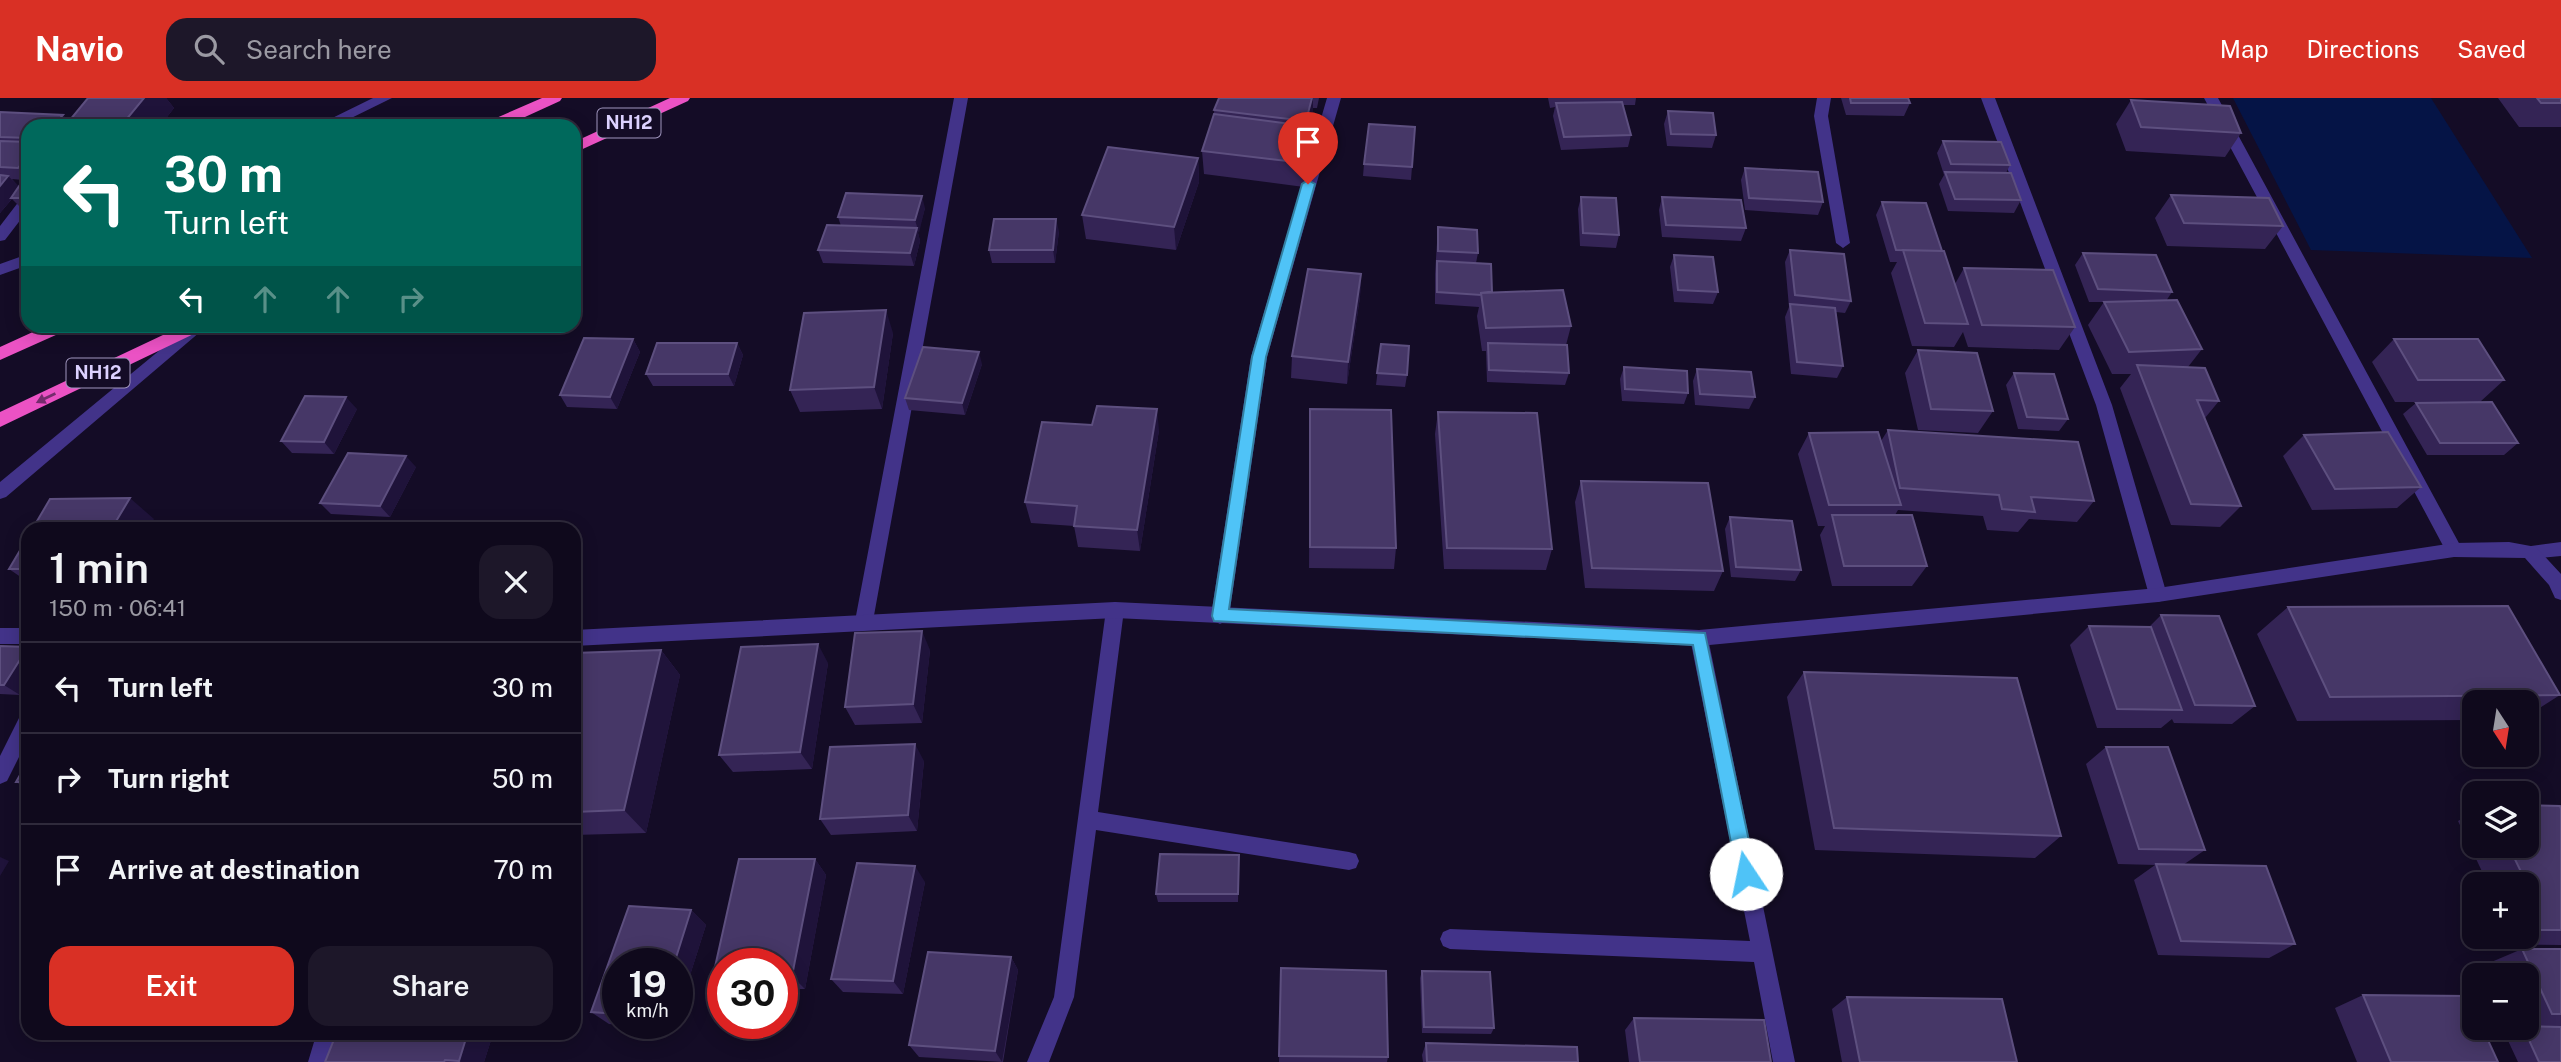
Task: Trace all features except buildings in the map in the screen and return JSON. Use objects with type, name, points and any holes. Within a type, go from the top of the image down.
[{"type":"highway","points":[[508,119],[555,98]]},
{"type":"highway","name":"NH12","points":[[581,145],[683,98]]},
{"type":"highway","points":[[0,354],[46,333]]},
{"type":"highway","name":"NH12","points":[[0,420],[183,333]]},
{"type":"street","points":[[338,119],[385,98]]},
{"type":"street","points":[[864,621],[961,98]]},
{"type":"street","points":[[1220,616],[1259,357],[1334,98]]},
{"type":"street","points":[[1824,98],[1821,116],[1843,243]]},
{"type":"street","points":[[1989,98],[2104,405],[2158,595]]},
{"type":"street","points":[[2211,98],[2454,550]]},
{"type":"street","points":[[0,236],[21,209]]},
{"type":"street","points":[[0,270],[21,262]]},
{"type":"street","points":[[0,492],[190,333]]},
{"type":"street","points":[[581,638],[1115,610],[1699,638],[2158,595],[2454,550],[2509,549],[2530,552],[2561,549]]},
{"type":"street","points":[[2530,552],[2556,581],[2561,593]]},
{"type":"street","points":[[1038,1062],[1064,997],[1115,610]]},
{"type":"street","points":[[0,636],[21,636]]},
{"type":"street","points":[[1699,638],[1784,1062]]},
{"type":"street","points":[[0,775],[21,734]]},
{"type":"street","points":[[1089,820],[1349,861]]},
{"type":"street","points":[[1450,939],[1762,952]]},
{"type":"street","points":[[319,1062],[326,1040]]},
{"type":"shaded area","points":[[2233,98],[2431,98],[2532,258],[2311,250]]},
{"type":"route","points":[[1308,184],[1259,357],[1220,616],[1699,638],[1746,874]]}]
